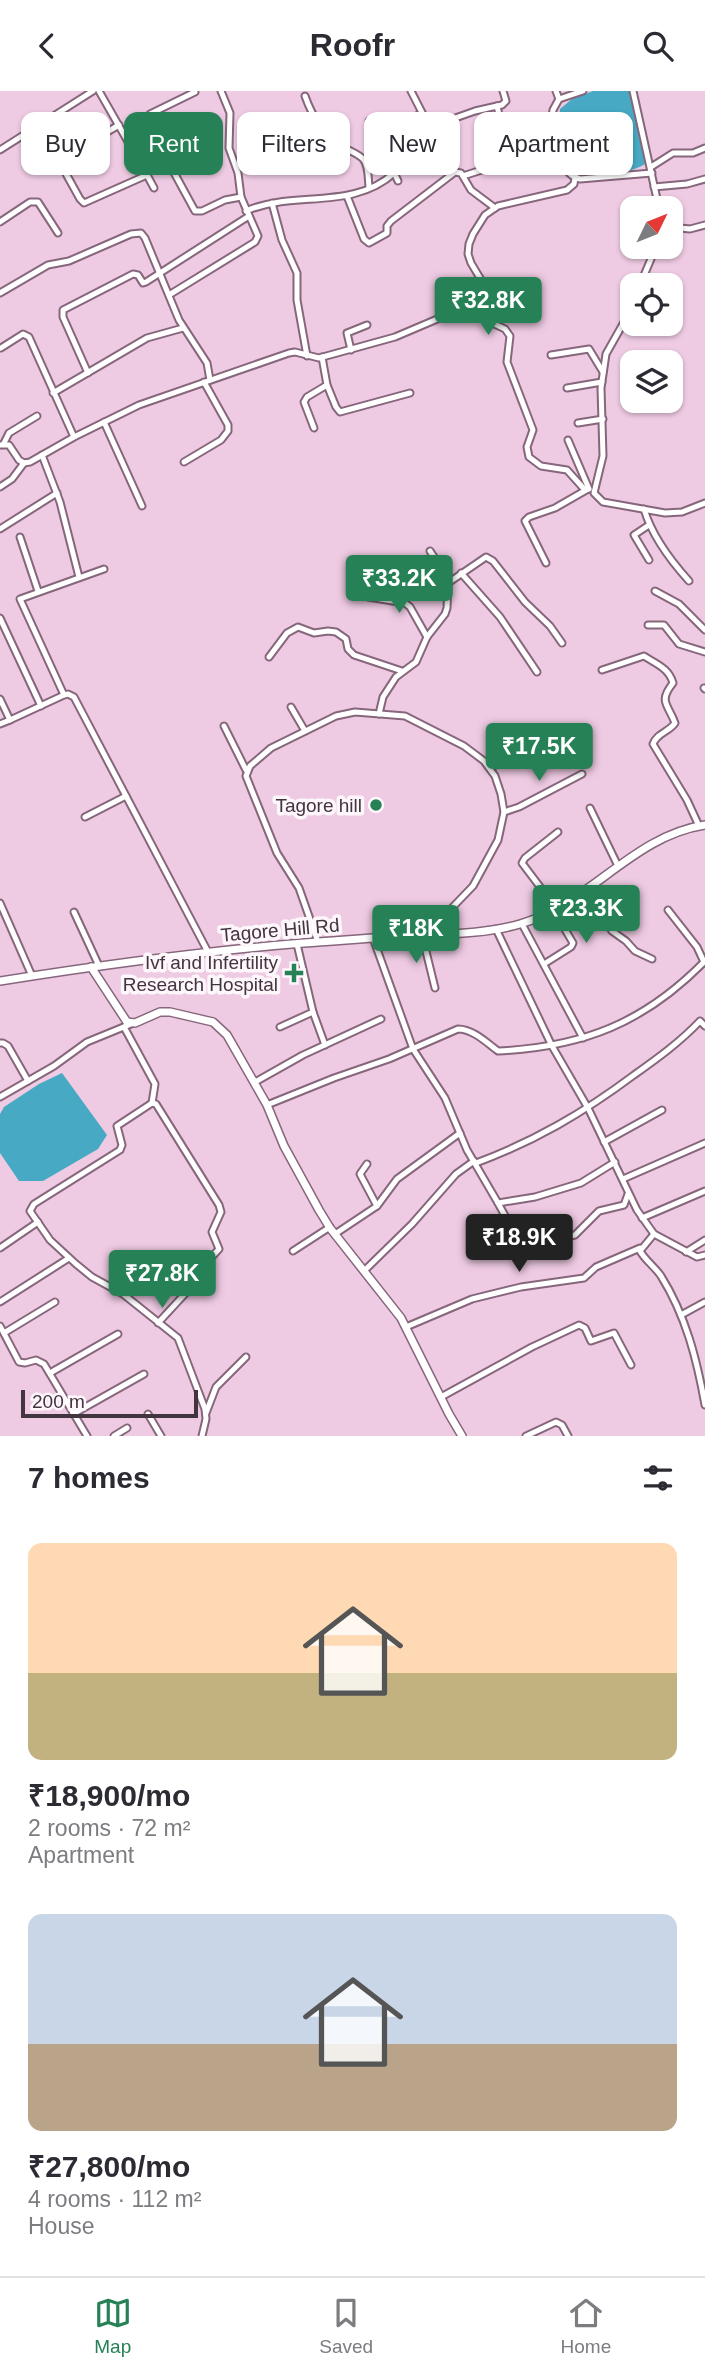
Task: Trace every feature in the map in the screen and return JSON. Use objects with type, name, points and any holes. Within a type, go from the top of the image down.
[{"type":"main road","name":"Tagore Hill Rd","points":[[0,981],[208,952],[496,929],[522,924],[555,909],[661,838],[702,825]]},
{"type":"main road","points":[[95,966],[127,1025],[164,1011],[213,1022],[227,1035],[255,1082],[284,1146],[330,1227],[406,1327],[462,1436]]},
{"type":"street","points":[[60,112],[93,91]]},
{"type":"street","points":[[99,91],[124,134]]},
{"type":"street","points":[[169,295],[255,242],[258,236],[241,197],[238,173],[229,148],[230,113],[220,91]]},
{"type":"street","points":[[411,91],[422,112]]},
{"type":"street","points":[[460,116],[502,105],[506,101],[503,91]]},
{"type":"street","points":[[556,91],[559,99]]},
{"type":"street","points":[[552,112],[559,99],[583,91]]},
{"type":"street","points":[[634,91],[656,196]]},
{"type":"street","points":[[195,92],[150,114],[146,119],[147,123],[195,211],[241,197]]},
{"type":"street","points":[[305,96],[312,114],[323,129],[338,144],[365,162],[369,187]]},
{"type":"street","points":[[497,106],[499,112]]},
{"type":"street","points":[[110,130],[119,125]]},
{"type":"street","points":[[0,150],[21,137]]},
{"type":"street","points":[[571,175],[575,178],[651,170],[673,153],[693,153],[705,148]]},
{"type":"street","points":[[347,196],[364,239],[372,243],[387,233],[387,226],[391,221],[458,171],[471,190],[495,208]]},
{"type":"street","points":[[463,176],[474,172]]},
{"type":"street","points":[[67,175],[84,203],[147,175],[154,188]]},
{"type":"street","points":[[88,373],[63,317],[63,310],[133,274],[138,275],[143,283],[248,214],[272,202],[347,196],[390,175]]},
{"type":"street","points":[[395,175],[398,181]]},
{"type":"street","points":[[466,313],[483,283],[468,254],[469,244],[485,215],[495,208],[567,190],[574,184],[575,178]]},
{"type":"street","points":[[654,187],[687,184],[705,179]]},
{"type":"street","points":[[0,222],[30,202],[38,202],[58,233]]},
{"type":"street","points":[[272,202],[282,240],[296,273],[297,300],[307,356]]},
{"type":"street","points":[[683,228],[705,225]]},
{"type":"street","points":[[0,293],[48,265],[69,261],[136,232],[141,233],[184,328],[207,363],[207,381],[228,425],[228,431],[221,440],[184,462]]},
{"type":"street","points":[[0,487],[12,479],[24,463],[139,405],[289,353],[323,357],[395,337],[442,317],[466,313],[505,329],[510,336],[507,362],[531,425],[532,436],[527,452],[529,457],[541,466],[567,470],[603,502],[675,513],[704,503]]},
{"type":"street","points":[[351,350],[347,333],[367,325]]},
{"type":"street","points":[[546,563],[525,521],[529,517],[555,509],[589,489],[603,456],[603,372],[609,346],[620,327]]},
{"type":"street","points":[[53,393],[147,338],[184,328]]},
{"type":"street","points":[[1,348],[23,334],[26,335],[74,437]]},
{"type":"street","points":[[551,355],[589,349],[603,372]]},
{"type":"street","points":[[323,357],[327,385],[340,412],[410,393]]},
{"type":"street","points":[[567,388],[601,383]]},
{"type":"street","points":[[314,428],[305,399],[327,385]]},
{"type":"street","points":[[24,463],[19,460],[12,447],[2,444],[9,433],[37,416]]},
{"type":"street","points":[[578,423],[603,419]]},
{"type":"street","points":[[104,422],[142,506]]},
{"type":"street","points":[[568,440],[589,489]]},
{"type":"street","points":[[42,455],[57,493],[79,577]]},
{"type":"street","points":[[0,529],[57,493]]},
{"type":"street","points":[[644,509],[649,525],[670,559],[688,581]]},
{"type":"street","points":[[649,525],[634,535],[649,560]]},
{"type":"street","points":[[20,537],[38,591]]},
{"type":"street","points":[[430,551],[450,581]]},
{"type":"street","points":[[379,714],[383,697],[402,671],[415,662],[427,637],[447,608],[447,587],[450,581],[482,559],[490,558],[562,643]]},
{"type":"street","points":[[64,695],[20,602],[23,596],[104,569]]},
{"type":"street","points":[[461,573],[500,617],[537,672]]},
{"type":"street","points":[[655,590],[679,604],[705,630]]},
{"type":"street","points":[[368,597],[405,603],[427,637]]},
{"type":"street","points":[[0,618],[2,629],[41,706]]},
{"type":"street","points":[[648,625],[664,625],[679,644],[705,652]]},
{"type":"street","points":[[269,657],[287,633],[298,627],[314,633],[336,632],[345,639],[348,649],[354,655],[402,671]]},
{"type":"street","points":[[602,670],[644,656],[653,663],[662,665],[672,678],[673,683],[664,699],[675,723],[657,736],[653,744],[702,825]]},
{"type":"street","points":[[0,724],[64,695],[68,694],[77,702],[208,952]]},
{"type":"street","points":[[0,699],[10,720]]},
{"type":"street","points":[[291,707],[304,731]]},
{"type":"street","points":[[318,942],[299,888],[277,853],[246,776],[247,770],[271,748],[346,713],[405,716],[414,719],[472,751],[490,768],[501,794],[504,812],[498,840],[473,886],[448,912],[428,926],[422,935],[435,988]]},
{"type":"street","points":[[224,726],[247,770]]},
{"type":"street","points":[[490,768],[553,734]]},
{"type":"street","points":[[504,812],[582,774]]},
{"type":"street","points":[[85,817],[126,796]]},
{"type":"street","points":[[590,808],[618,866]]},
{"type":"street","points":[[544,964],[573,943],[555,909],[522,863],[558,832]]},
{"type":"street","points":[[584,890],[612,932],[635,951],[652,959]]},
{"type":"street","points":[[0,903],[32,976]]},
{"type":"street","points":[[267,1105],[462,1028],[488,1042],[498,1051],[552,1046],[583,1038],[631,1019],[678,986],[704,963],[697,947],[668,911]]},
{"type":"street","points":[[74,912],[95,966]]},
{"type":"street","points":[[522,924],[583,1038]]},
{"type":"street","points":[[496,929],[552,1046],[588,1108],[642,1218],[654,1234],[697,1257],[705,1255]]},
{"type":"street","points":[[373,938],[413,1049],[445,1098],[460,1133],[521,1245]]},
{"type":"street","points":[[297,944],[313,1012],[325,1045]]},
{"type":"street","points":[[279,1027],[313,1012]]},
{"type":"street","points":[[255,1082],[381,1019]]},
{"type":"street","points":[[364,1271],[412,1224],[456,1174],[475,1162],[523,1145],[588,1108],[704,1021]]},
{"type":"street","points":[[0,1097],[54,1066],[87,1042],[127,1025],[155,1084],[152,1103],[117,1126],[122,1145],[120,1150],[31,1207],[32,1214],[50,1240],[69,1258],[92,1277],[123,1294],[178,1338],[206,1415]]},
{"type":"street","points":[[0,1043],[8,1046],[28,1081]]},
{"type":"street","points":[[152,1103],[156,1104],[221,1212],[212,1232],[219,1249],[209,1260],[206,1272],[158,1323]]},
{"type":"street","points":[[604,1142],[662,1110]]},
{"type":"street","points":[[335,1234],[377,1206],[397,1179],[460,1133]]},
{"type":"street","points":[[623,1179],[705,1143]]},
{"type":"street","points":[[498,1203],[535,1197],[581,1183],[615,1163]]},
{"type":"street","points":[[367,1164],[360,1174],[377,1206]]},
{"type":"street","points":[[495,1252],[575,1235],[599,1211],[624,1205],[628,1191]]},
{"type":"street","points":[[642,1218],[705,1192]]},
{"type":"street","points":[[0,1248],[38,1222]]},
{"type":"street","points":[[293,1251],[330,1227]]},
{"type":"street","points":[[406,1327],[472,1299],[521,1287],[584,1278],[596,1267],[640,1248],[654,1234]]},
{"type":"street","points":[[686,1252],[705,1240]]},
{"type":"street","points":[[640,1248],[642,1255],[659,1272],[681,1315],[702,1367],[705,1405]]},
{"type":"street","points":[[0,1302],[69,1258]]},
{"type":"street","points":[[4,1333],[55,1302]]},
{"type":"street","points":[[681,1315],[705,1302]]},
{"type":"street","points":[[441,1397],[532,1347],[579,1325],[585,1328],[591,1341],[614,1333],[631,1365]]},
{"type":"street","points":[[0,1326],[19,1362],[40,1361],[50,1373],[86,1436]]},
{"type":"street","points":[[50,1373],[118,1333]]},
{"type":"street","points":[[202,1436],[216,1387],[246,1357]]},
{"type":"street","points":[[73,1413],[144,1374]]},
{"type":"street","points":[[148,1414],[161,1436]]},
{"type":"street","points":[[526,1436],[556,1422],[562,1425],[568,1436]]},
{"type":"street","points":[[114,1436],[127,1428]]},
{"type":"water","points":[[593,91],[631,91],[645,164],[633,169],[633,112],[560,112],[572,99]]},
{"type":"water","points":[[62,1073],[107,1135],[98,1149],[43,1181],[19,1181],[0,1153],[0,1114],[4,1107],[39,1084]]},
{"type":"place","name":"Tagore hill","points":[[376,805]]},
{"type":"place","name":"Ivf and Infertility Research Hospital","points":[[294,973]]}]
